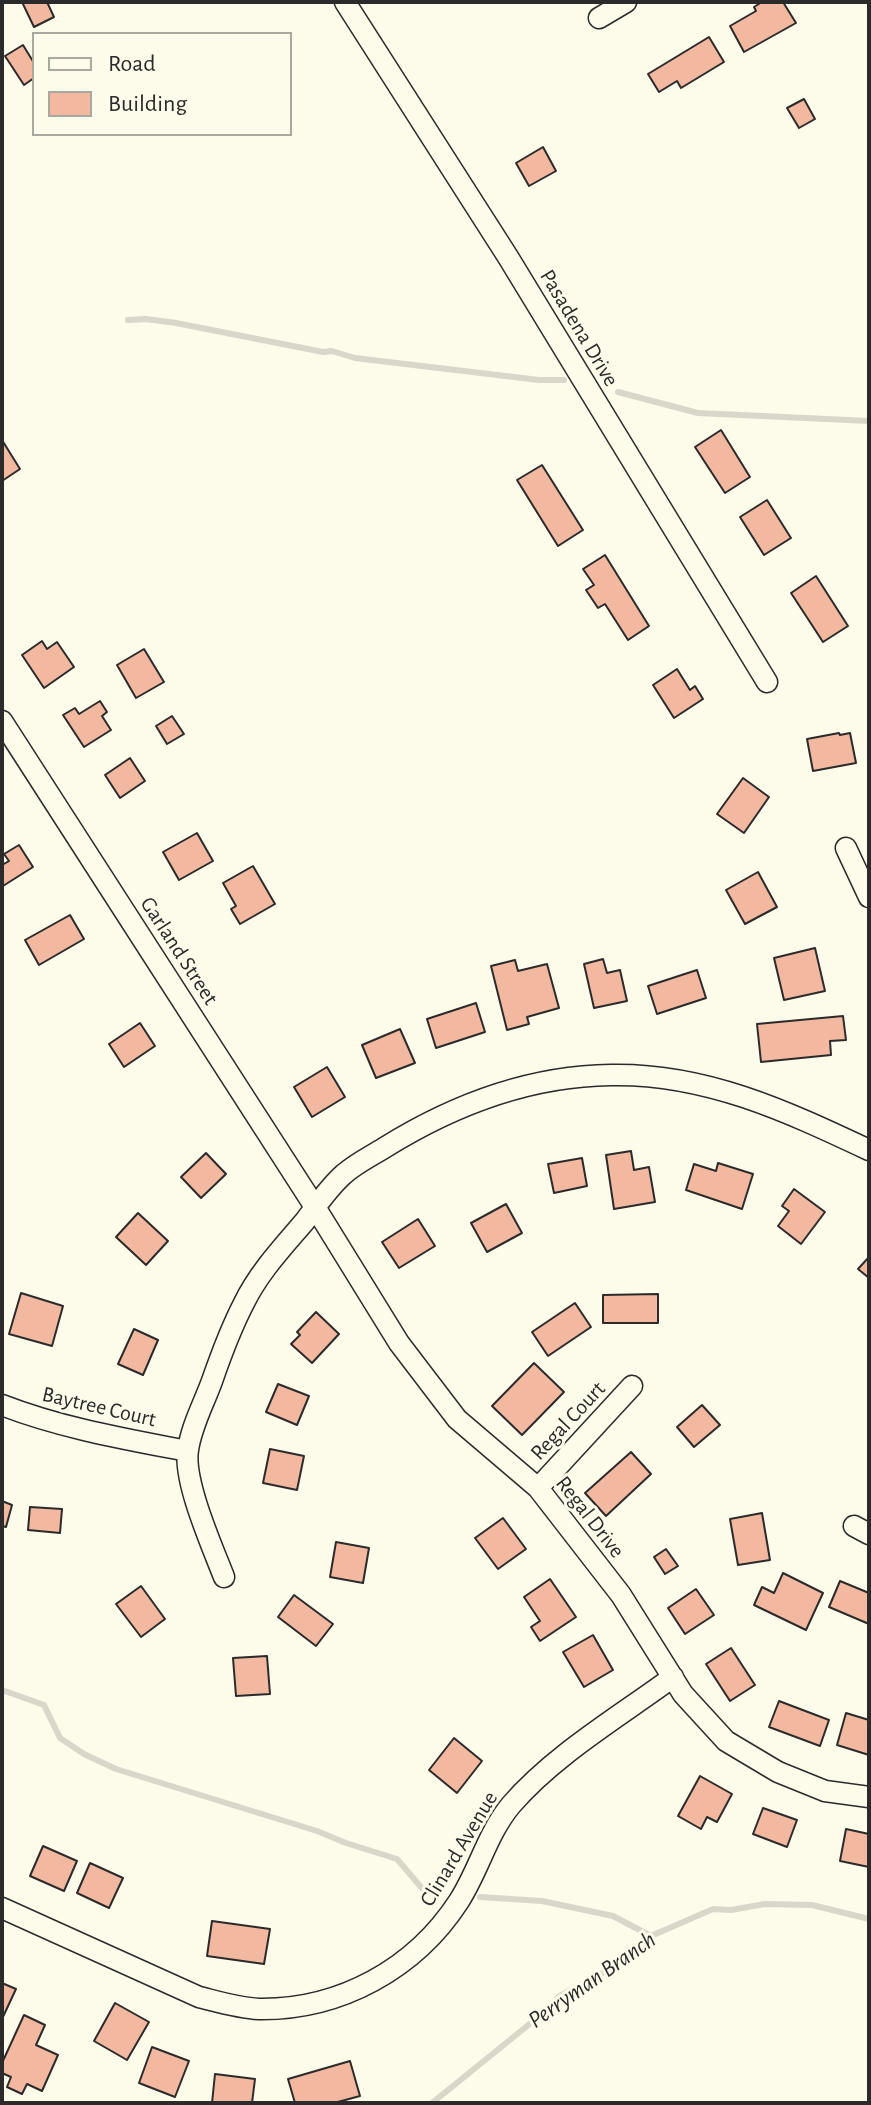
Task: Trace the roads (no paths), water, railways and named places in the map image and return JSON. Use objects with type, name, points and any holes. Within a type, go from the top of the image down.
[{"type":"street","name":"Pasadena Drive","points":[[345,2],[508,257],[767,682]]},
{"type":"street","points":[[599,18],[626,2]]},
{"type":"street","name":"Garland Street","points":[[2,721],[315,1207]]},
{"type":"street","points":[[846,848],[869,897]]},
{"type":"street","points":[[224,1577],[194,1498],[187,1451],[224,1347],[244,1302],[265,1269],[343,1175],[418,1126],[463,1105],[510,1090],[559,1080],[608,1075],[648,1075],[736,1093],[782,1109],[869,1150]]},
{"type":"street","name":"Regal Drive","points":[[315,1207],[399,1343],[457,1419],[538,1488],[621,1595],[683,1694],[726,1741],[778,1772],[825,1791],[869,1797]]},
{"type":"street","name":"Regal Court","points":[[538,1488],[632,1386]]},
{"type":"street","name":"Baytree Court","points":[[2,1405],[29,1416],[111,1437],[187,1451]]},
{"type":"street","name":"Clinard Avenue","points":[[2,1908],[199,1997],[258,2009],[294,2007],[328,2000],[358,1989],[391,1971],[421,1947],[438,1930],[460,1899],[491,1835],[530,1784],[673,1677]]},
{"type":"waterway","points":[[128,320],[176,323],[323,352],[332,351],[355,358],[539,380],[564,380]]},
{"type":"waterway","points":[[618,392],[698,413],[869,421]]},
{"type":"waterway","points":[[2,1690],[44,1705],[60,1738],[84,1754],[116,1769],[397,1859],[426,1893]]},
{"type":"waterway","points":[[480,1897],[542,1901],[613,1916],[651,1936]]},
{"type":"waterway","name":"Perryman Branch","points":[[432,2103],[553,2005],[558,1997],[600,1975],[651,1936],[713,1909],[731,1910],[765,1904],[812,1905],[869,1919]]}]
